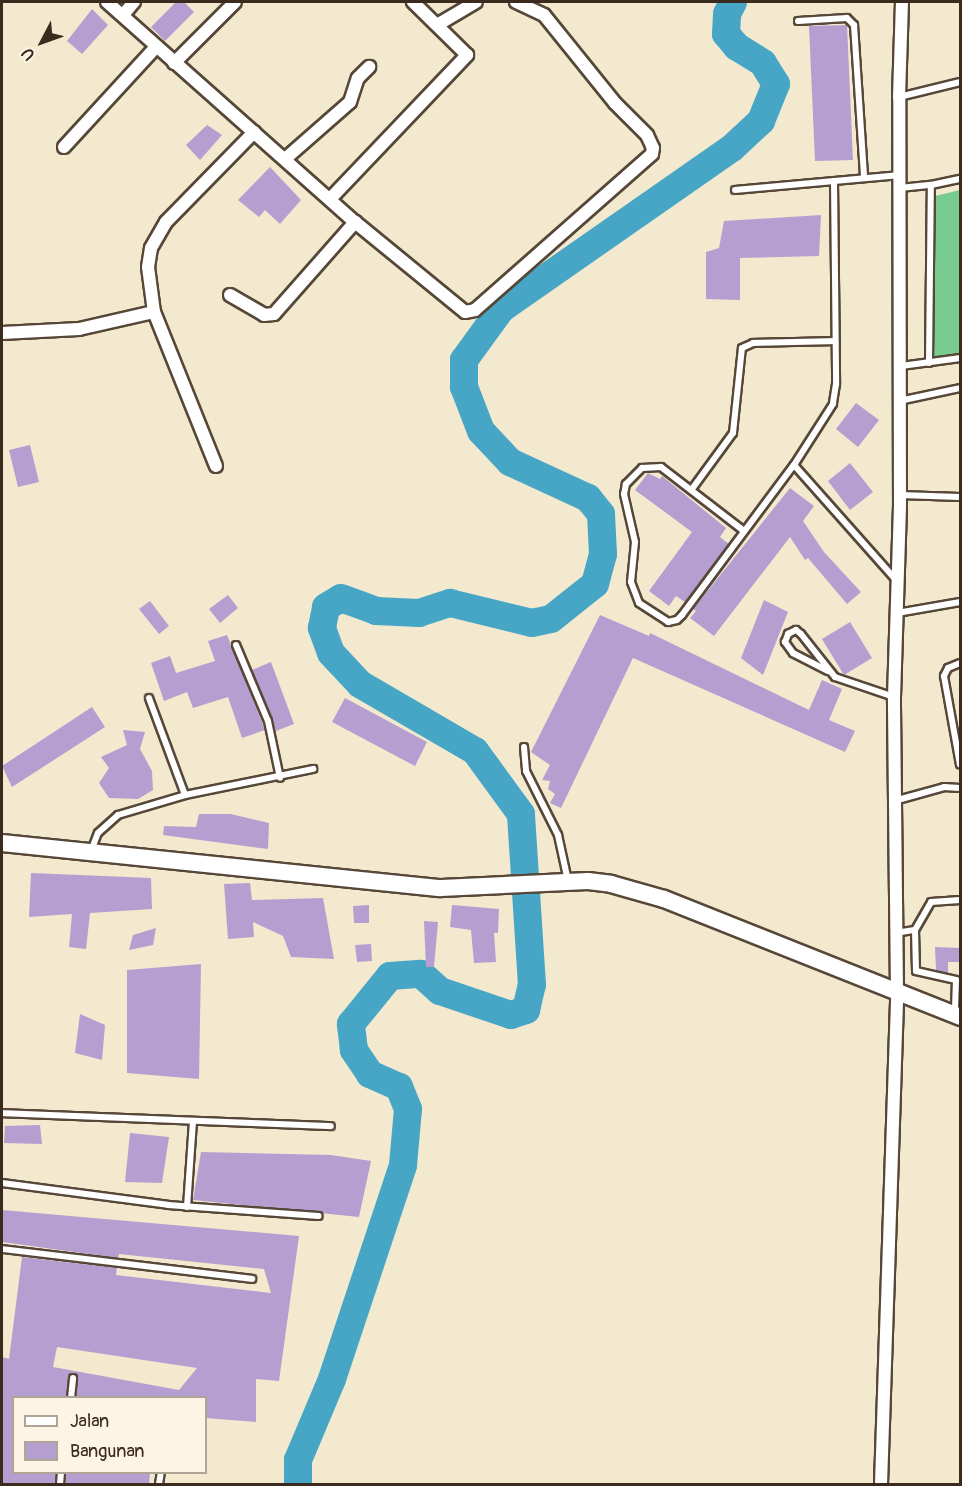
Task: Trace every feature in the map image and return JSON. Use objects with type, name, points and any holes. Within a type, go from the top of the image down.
[{"type":"street","points":[[107,2],[355,222],[457,309],[470,312],[652,154],[651,140],[615,103],[544,15],[516,2]]},
{"type":"street","points":[[123,15],[134,2]]},
{"type":"street","points":[[174,63],[235,2]]},
{"type":"street","points":[[330,199],[467,55],[413,2]]},
{"type":"street","points":[[437,26],[476,2]]},
{"type":"street","points":[[881,1485],[897,993],[894,933],[894,697],[900,495],[898,97],[901,2]]},
{"type":"street","points":[[64,147],[156,47]]},
{"type":"street","points":[[285,159],[350,102],[358,78],[369,67]]},
{"type":"street","points":[[216,466],[154,312],[148,267],[156,236],[254,132]]},
{"type":"street","points":[[230,295],[264,315],[274,314],[355,222]]},
{"type":"street","points":[[2,333],[80,329],[154,312]]},
{"type":"street","points":[[2,843],[90,854],[408,885],[468,889],[568,882],[611,884],[647,893],[958,1016]]},
{"type":"lane","points":[[798,21],[847,18],[854,25],[864,176]]},
{"type":"lane","points":[[898,97],[960,82]]},
{"type":"lane","points":[[735,189],[834,182],[864,176],[900,175]]},
{"type":"lane","points":[[900,188],[960,179]]},
{"type":"lane","points":[[744,531],[692,489],[660,467],[651,465],[634,474],[626,484],[624,494],[635,543],[631,582],[639,603],[668,622],[677,620],[794,465],[833,404],[834,182]]},
{"type":"lane","points":[[928,363],[931,185]]},
{"type":"lane","points":[[692,489],[733,433],[742,348],[753,343],[835,341]]},
{"type":"lane","points":[[901,366],[960,358]]},
{"type":"lane","points":[[899,402],[960,388]]},
{"type":"lane","points":[[794,465],[898,583]]},
{"type":"lane","points":[[900,495],[960,496]]},
{"type":"lane","points":[[897,614],[960,602]]},
{"type":"lane","points":[[828,671],[801,634],[796,630],[788,634],[785,642],[793,653],[828,671],[843,682],[894,697]]},
{"type":"lane","points":[[236,645],[268,721],[280,778]]},
{"type":"lane","points":[[960,663],[948,668],[944,676],[960,765]]},
{"type":"lane","points":[[149,698],[184,795]]},
{"type":"lane","points":[[952,720],[960,718]]},
{"type":"lane","points":[[524,747],[526,771],[558,835],[568,882]]},
{"type":"lane","points":[[90,854],[98,833],[118,815],[184,795],[280,778],[313,769]]},
{"type":"lane","points":[[894,801],[944,787],[960,788]]},
{"type":"lane","points":[[958,1016],[958,983],[953,978],[916,971],[915,930],[931,902],[960,900]]},
{"type":"lane","points":[[894,933],[915,930]]},
{"type":"lane","points":[[2,1113],[331,1126]]},
{"type":"lane","points":[[187,1207],[193,1122]]},
{"type":"lane","points":[[2,1183],[187,1207],[319,1216]]},
{"type":"lane","points":[[2,1249],[252,1279]]},
{"type":"lane","points":[[71,1396],[74,1378]]},
{"type":"green space","points":[[960,190],[960,354],[933,361],[935,196]]},
{"type":"building","points":[[176,2],[184,2],[194,12],[165,41],[151,27]]},
{"type":"building","points":[[92,9],[108,25],[82,54],[67,41]]},
{"type":"building","points":[[847,25],[853,160],[815,161],[809,26]]},
{"type":"building","points":[[207,125],[222,135],[200,160],[186,145]]},
{"type":"building","points":[[270,167],[301,200],[280,224],[265,210],[259,217],[238,200]]},
{"type":"building","points":[[821,215],[819,256],[740,258],[740,300],[706,299],[706,252],[719,248],[724,221]]},
{"type":"building","points":[[856,403],[879,420],[858,447],[836,429]]},
{"type":"building","points":[[30,445],[39,482],[18,487],[9,450]]},
{"type":"building","points":[[850,463],[873,492],[850,510],[828,481]]},
{"type":"building","points":[[648,473],[660,479],[662,476],[726,528],[720,537],[729,544],[685,602],[676,596],[669,606],[649,591],[692,532],[635,490]]},
{"type":"building","points":[[790,488],[814,506],[803,521],[824,552],[861,592],[847,604],[808,558],[805,560],[790,537],[714,636],[690,618],[696,611],[693,609]]},
{"type":"building","points":[[228,595],[238,608],[220,623],[209,609]]},
{"type":"building","points":[[764,600],[788,612],[763,675],[741,658]]},
{"type":"building","points":[[150,601],[169,626],[159,634],[139,609]]},
{"type":"building","points":[[600,615],[649,636],[650,633],[809,710],[822,680],[842,689],[829,720],[855,731],[845,752],[633,658],[561,808],[550,803],[555,794],[548,789],[550,781],[542,780],[550,765],[531,752]]},
{"type":"building","points":[[850,622],[872,658],[844,675],[822,639]]},
{"type":"building","points":[[227,635],[265,730],[242,738],[228,697],[193,708],[187,692],[164,701],[151,663],[170,656],[176,673],[215,661],[208,641]]},
{"type":"building","points":[[271,662],[294,724],[276,731],[252,670]]},
{"type":"building","points":[[345,698],[427,742],[415,766],[332,722]]},
{"type":"building","points":[[92,707],[105,727],[12,787],[2,766]]},
{"type":"building","points":[[123,730],[145,732],[140,749],[152,771],[153,790],[138,799],[109,798],[99,783],[109,768],[101,757],[127,745]]},
{"type":"building","points":[[199,814],[231,814],[269,823],[268,849],[163,835],[164,826],[196,827]]},
{"type":"building","points":[[31,873],[151,878],[152,909],[90,913],[86,949],[69,947],[72,914],[29,917]]},
{"type":"building","points":[[250,883],[252,900],[323,898],[334,959],[291,957],[283,936],[253,922],[254,937],[228,939],[224,884]]},
{"type":"building","points":[[369,905],[369,923],[354,923],[353,906]]},
{"type":"building","points":[[452,905],[499,909],[498,933],[494,933],[496,962],[474,963],[471,930],[450,927]]},
{"type":"building","points":[[424,921],[438,922],[434,967],[426,967]]},
{"type":"building","points":[[156,928],[153,945],[129,950],[133,935]]},
{"type":"building","points":[[371,944],[372,961],[357,962],[355,945]]},
{"type":"building","points":[[935,947],[960,948],[960,962],[948,962],[948,973],[936,970]]},
{"type":"building","points":[[201,964],[199,1079],[127,1073],[127,970]]},
{"type":"building","points":[[80,1014],[105,1025],[102,1060],[75,1053]]},
{"type":"building","points":[[40,1125],[42,1144],[4,1143],[5,1126]]},
{"type":"building","points":[[130,1133],[169,1137],[162,1183],[125,1182]]},
{"type":"building","points":[[201,1152],[331,1155],[371,1161],[359,1217],[193,1200]]},
{"type":"building","points":[[2,1210],[299,1236],[279,1381],[256,1379],[256,1422],[207,1418],[207,1396],[76,1396],[78,1376],[71,1373],[66,1396],[12,1396],[12,1474],[56,1474],[55,1485],[2,1485],[2,1357],[9,1359],[22,1257],[117,1268],[116,1275],[271,1293],[264,1269],[119,1254],[118,1258],[2,1242]],"holes":[[[57,1347],[197,1368],[179,1390],[53,1367]]]},
{"type":"building","points":[[66,1474],[150,1474],[149,1485],[65,1485]]},
{"type":"waterway","points":[[298,1484],[298,1460],[332,1379],[403,1165],[408,1109],[399,1087],[370,1074],[354,1050],[351,1024],[390,976],[421,974],[440,991],[511,1015],[526,1010],[532,985],[521,814],[475,751],[360,684],[331,653],[322,628],[326,607],[341,598],[376,611],[419,613],[450,603],[532,623],[551,619],[595,584],[603,554],[601,514],[588,498],[510,462],[481,431],[464,387],[464,360],[501,309],[732,148],[761,121],[776,84],[763,63],[737,47],[726,34],[727,14],[733,2]]}]
